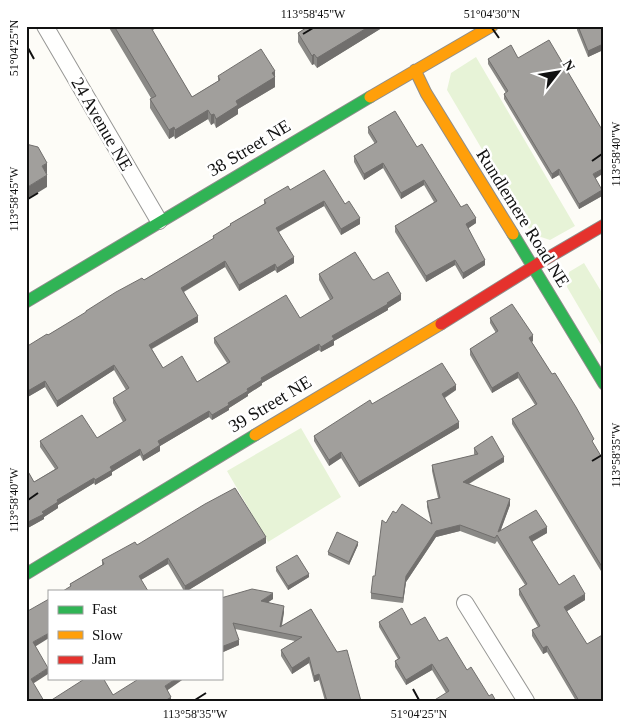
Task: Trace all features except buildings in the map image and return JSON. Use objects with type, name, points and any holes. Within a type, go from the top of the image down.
[{"type":"street","name":"24 Avenue NE","points":[[45,26],[159,222]]},
{"type":"street","name":"38 Street NE","points":[[26,302],[492,26]]},
{"type":"street","name":"Rundlemere Road NE","points":[[415,70],[426,93],[604,384]]},
{"type":"street","name":"39 Street NE","points":[[26,574],[532,266],[604,225]]},
{"type":"street","points":[[465,603],[526,701]]},
{"type":"green space","points":[[476,57],[575,226],[550,240],[532,234],[447,90],[451,73]]},
{"type":"green space","points":[[584,263],[604,296],[604,350],[567,287],[569,272]]},
{"type":"green space","points":[[301,428],[341,497],[268,542],[227,471]]},
{"type":"traffic: fast","points":[[26,302],[370,97]]},
{"type":"traffic: fast","points":[[513,234],[604,384]]},
{"type":"traffic: fast","points":[[26,574],[255,435]]},
{"type":"traffic: slow","points":[[370,97],[492,26]]},
{"type":"traffic: slow","points":[[415,70],[426,93],[513,234]]},
{"type":"traffic: slow","points":[[255,435],[441,324]]},
{"type":"traffic: jam","points":[[441,324],[604,225]]}]
